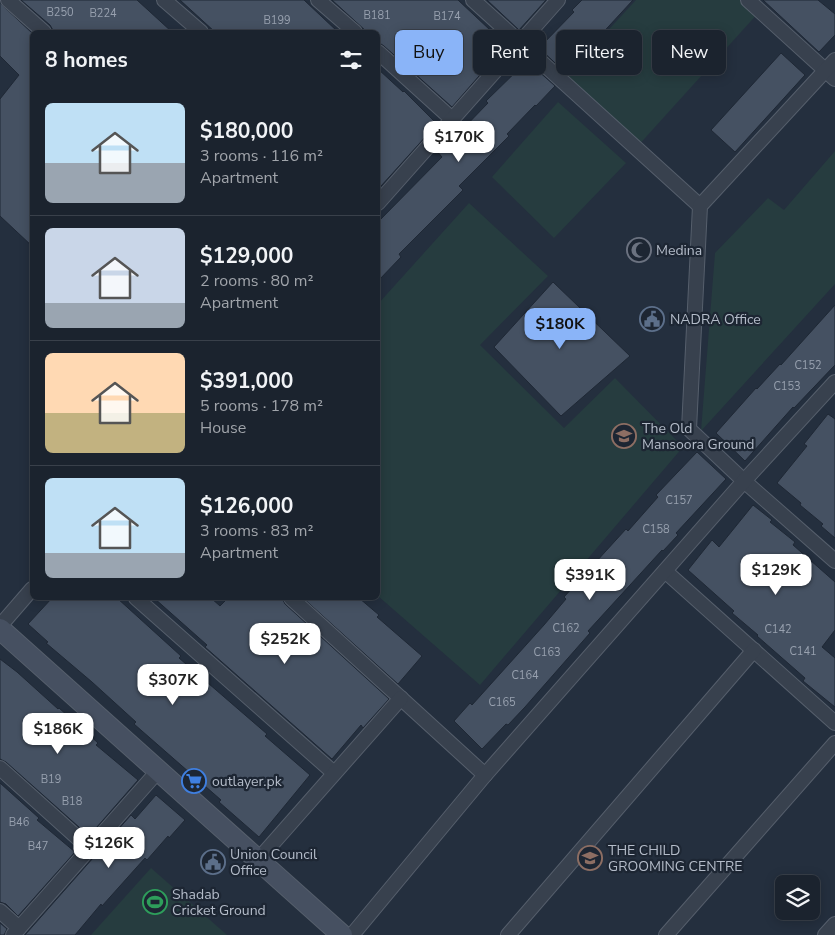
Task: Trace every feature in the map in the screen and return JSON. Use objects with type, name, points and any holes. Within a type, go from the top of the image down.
[{"type":"street","points":[[9,0],[42,30]]},
{"type":"street","points":[[164,0],[198,30]]},
{"type":"street","points":[[318,0],[353,30]]},
{"type":"street","points":[[473,0],[507,30]]},
{"type":"street","points":[[531,30],[558,0]]},
{"type":"street","points":[[748,0],[830,75]]},
{"type":"street","points":[[380,54],[452,118]]},
{"type":"street","points":[[835,60],[830,75],[700,206],[689,429],[744,481],[835,561]]},
{"type":"street","points":[[546,66],[700,206]]},
{"type":"street","points":[[380,195],[490,75]]},
{"type":"street","points":[[352,935],[485,775],[744,481],[830,399],[835,382]]},
{"type":"street","points":[[665,571],[835,723]]},
{"type":"street","points":[[30,592],[0,628],[342,935]]},
{"type":"street","points":[[138,600],[334,773]]},
{"type":"street","points":[[293,600],[485,775]]},
{"type":"street","points":[[508,935],[754,650]]},
{"type":"street","points":[[258,860],[401,698]]},
{"type":"street","points":[[666,935],[835,743]]},
{"type":"street","points":[[0,768],[90,849]]},
{"type":"street","points":[[0,911],[16,931],[158,771]]},
{"type":"street","points":[[825,935],[835,924]]},
{"type":"green space","points":[[636,0],[748,0],[760,11],[726,49],[726,30],[652,30],[652,75],[702,75],[636,148],[564,78],[567,75],[642,75],[642,30],[608,30]]},
{"type":"green space","points":[[558,102],[626,163],[554,238],[492,177]]},
{"type":"green space","points":[[835,151],[835,284],[701,431],[715,253],[768,198],[784,210]]},
{"type":"green space","points":[[469,203],[548,276],[480,345],[564,428],[615,378],[683,447],[480,685],[380,598],[380,302]]},
{"type":"green space","name":"Shadab Cricket Ground","points":[[151,868],[227,935],[91,935]]},
{"type":"building","points":[[21,0],[137,0],[170,30],[53,30],[50,25]]},
{"type":"building","points":[[180,0],[304,0],[336,30],[213,30]]},
{"type":"building","points":[[332,0],[458,0],[490,30],[473,30],[473,75],[480,75],[452,107],[416,75],[463,75],[463,30],[395,30],[395,56],[380,43],[380,30],[365,30]]},
{"type":"building","points":[[487,0],[546,0],[519,30]]},
{"type":"building","points":[[582,0],[633,0],[605,30],[556,30],[574,12],[572,10]]},
{"type":"building","points":[[763,0],[818,0],[835,14],[835,35],[819,52]]},
{"type":"building","points":[[0,3],[30,31],[30,244],[0,216],[0,99],[19,75],[0,56]]},
{"type":"building","points":[[556,31],[556,64],[546,54],[546,41]]},
{"type":"building","points":[[781,53],[805,75],[735,152],[711,130]]},
{"type":"building","points":[[380,71],[404,91],[437,124],[381,186]]},
{"type":"building","points":[[513,75],[543,75],[555,86],[459,186],[463,190],[399,254],[401,257],[380,279],[380,220],[442,157],[436,150],[449,136],[452,138],[456,136],[488,103],[486,101]]},
{"type":"building","points":[[553,282],[630,356],[561,416],[494,347]]},
{"type":"building","points":[[835,305],[835,365],[793,407],[745,461],[716,433]]},
{"type":"building","points":[[828,414],[835,419],[835,538],[821,526],[823,524],[800,505],[801,503],[777,483],[807,446],[804,444]]},
{"type":"building","points":[[697,452],[726,479],[676,533],[678,535],[588,631],[590,633],[525,707],[482,749],[454,721],[470,703],[472,705],[544,625],[566,599],[564,597],[626,529],[628,531],[658,497],[656,495]]},
{"type":"building","points":[[753,505],[772,520],[770,522],[795,542],[793,545],[835,582],[835,630],[822,647],[835,658],[835,707],[803,681],[805,678],[732,613],[734,611],[688,570],[712,540],[719,547]]},
{"type":"building","points":[[50,600],[119,600],[181,656],[179,658],[267,734],[265,736],[310,775],[259,837],[219,802],[221,800],[134,724],[136,722],[46,643],[48,642],[28,624]]},
{"type":"building","points":[[156,600],[213,600],[220,606],[226,600],[283,600],[285,604],[389,699],[363,728],[361,725],[332,759],[205,647],[207,645]]},
{"type":"building","points":[[305,600],[361,600],[379,615],[377,617],[422,656],[398,684]]},
{"type":"building","points":[[0,659],[59,708],[98,743],[96,745],[138,780],[89,836],[6,762],[0,759]]},
{"type":"building","points":[[0,783],[39,818],[37,820],[75,852],[18,916],[6,904],[0,902]]},
{"type":"building","points":[[156,795],[185,820],[169,838],[168,836],[147,860],[145,858],[102,906],[101,904],[75,935],[25,935],[131,815],[135,819]]},
{"type":"building","points":[[0,923],[7,929],[4,935],[0,935]]},
{"type":"place","name":"Medina","points":[[639,250]]},
{"type":"place","name":"NADRA Office","points":[[652,319]]},
{"type":"place","name":"The Old Mansoora Ground","points":[[624,436]]},
{"type":"place","name":"outlayer.pk","points":[[194,781]]},
{"type":"place","name":"THE CHILD GROOMING CENTRE","points":[[590,858]]},
{"type":"place","name":"Union Council Office","points":[[213,862]]},
{"type":"place","name":"Shadab Cricket Ground","points":[[155,902]]}]
